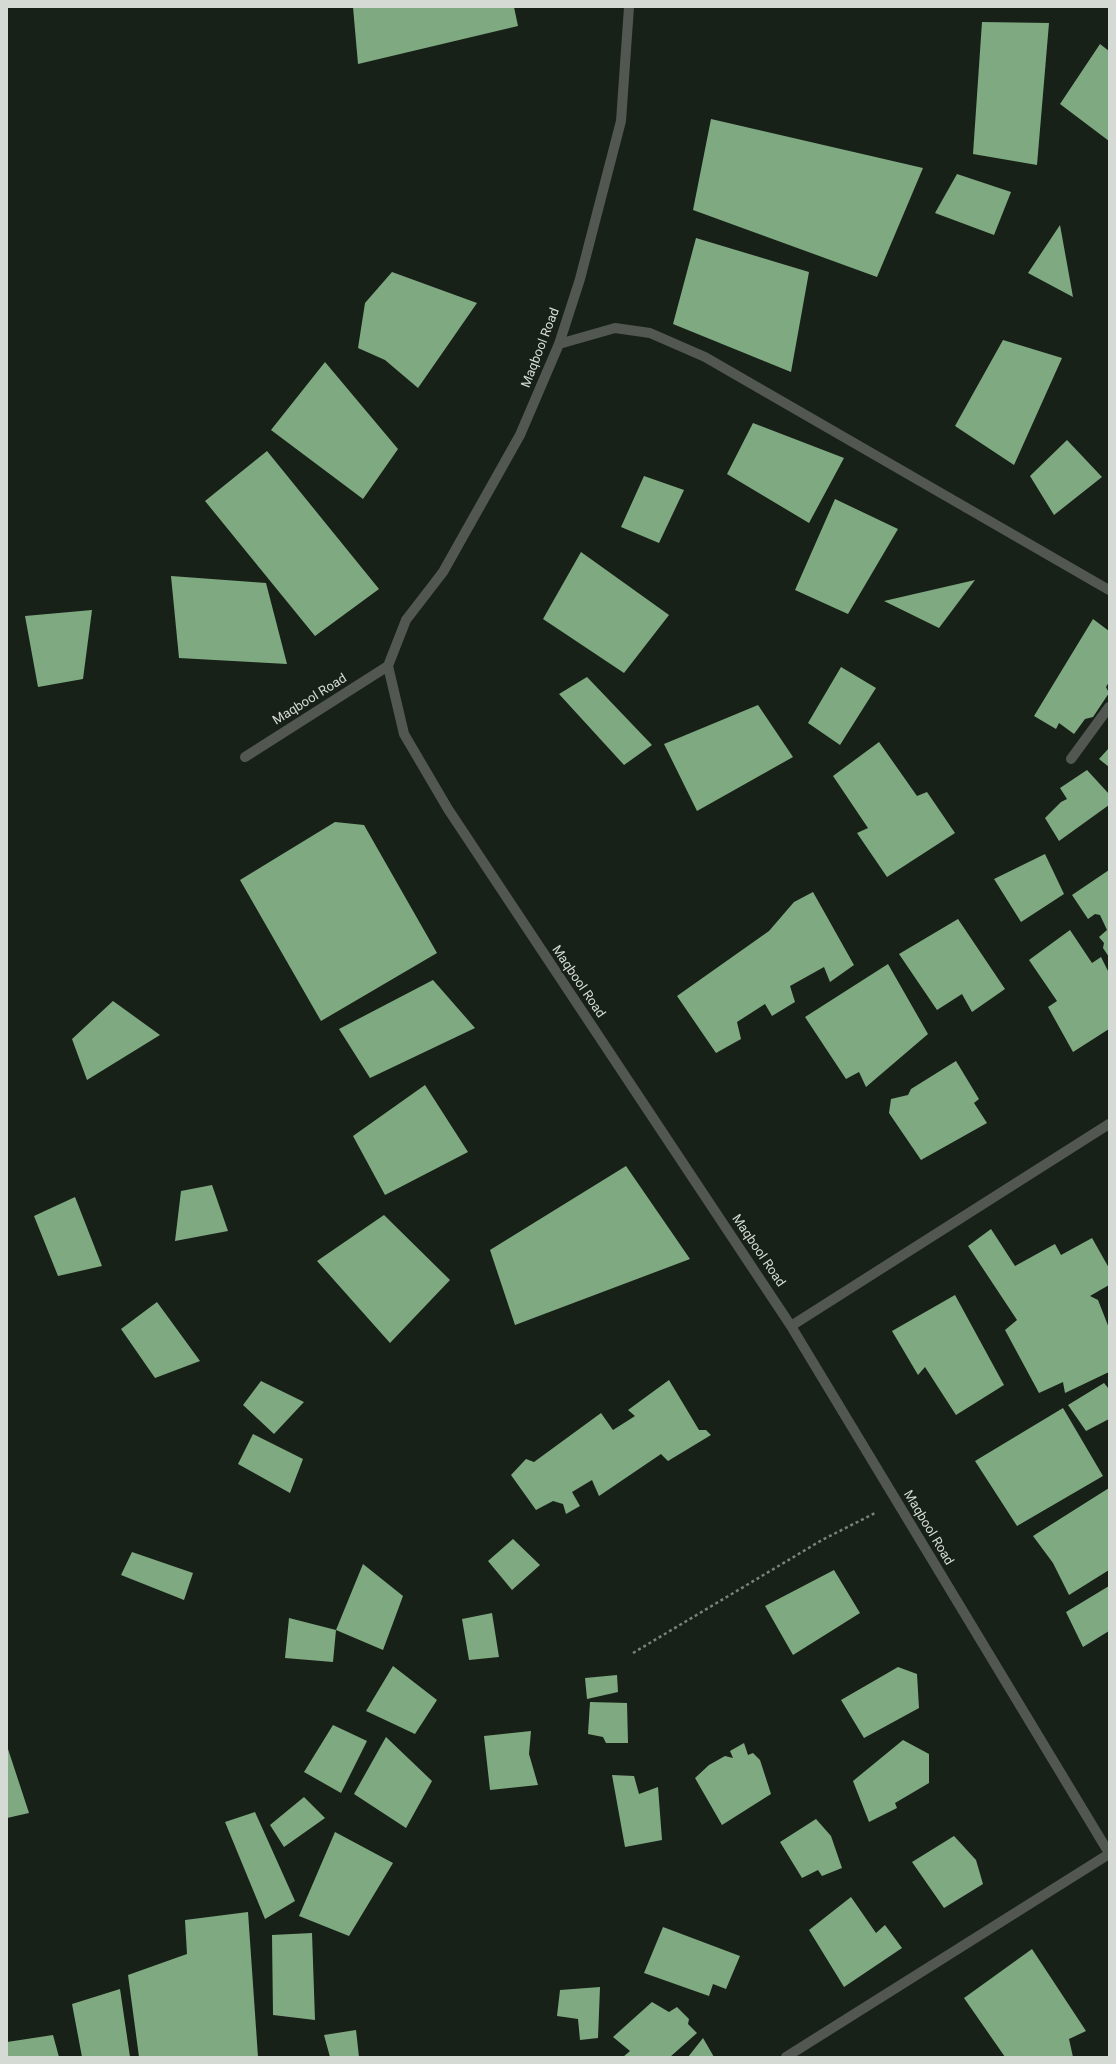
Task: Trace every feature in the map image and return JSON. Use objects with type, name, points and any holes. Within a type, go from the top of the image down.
[{"type":"street","name":"Maqbool Road","points":[[629,7],[621,121],[580,279],[559,344],[520,435],[443,572],[406,620],[388,666],[404,734],[448,809],[791,1326],[1109,1854]]},
{"type":"street","points":[[559,344],[615,328],[650,333],[705,357],[1109,590]]},
{"type":"street","name":"Maqbool Road","points":[[245,757],[388,666]]},
{"type":"street","points":[[1071,758],[1109,707]]},
{"type":"street","points":[[791,1326],[1109,1124]]},
{"type":"street","points":[[786,2057],[1109,1854]]},
{"type":"path","points":[[633,1653],[822,1540],[897,1501]]},
{"type":"building","points":[[353,7],[514,7],[518,26],[358,64]]},
{"type":"building","points":[[982,22],[1049,23],[1037,165],[973,154]]},
{"type":"building","points":[[1100,44],[1109,51],[1109,141],[1060,104]]},
{"type":"building","points":[[711,119],[923,168],[877,277],[693,210]]},
{"type":"building","points":[[957,174],[1011,192],[994,235],[935,213]]},
{"type":"building","points":[[1060,225],[1073,297],[1028,273]]},
{"type":"building","points":[[696,238],[809,272],[791,372],[673,324]]},
{"type":"building","points":[[392,272],[477,303],[418,388],[385,360],[358,348],[365,303]]},
{"type":"building","points":[[1003,340],[1062,358],[1014,465],[955,426]]},
{"type":"building","points":[[325,362],[398,449],[363,499],[271,430]]},
{"type":"building","points":[[753,423],[844,458],[809,523],[727,474]]},
{"type":"building","points":[[1067,440],[1102,477],[1054,515],[1030,476]]},
{"type":"building","points":[[267,451],[379,589],[315,636],[205,501]]},
{"type":"building","points":[[644,476],[684,490],[659,543],[621,527]]},
{"type":"building","points":[[835,499],[898,529],[848,614],[795,590]]},
{"type":"building","points":[[581,552],[669,615],[624,673],[543,619]]},
{"type":"building","points":[[171,576],[266,583],[287,664],[179,658]]},
{"type":"building","points":[[975,580],[939,628],[884,601]]},
{"type":"building","points":[[92,610],[83,679],[38,687],[25,616]]},
{"type":"building","points":[[1093,619],[1109,631],[1109,682],[1106,687],[1109,693],[1093,717],[1085,719],[1074,734],[1059,723],[1056,729],[1034,716]]},
{"type":"building","points":[[841,667],[876,688],[840,745],[808,723]]},
{"type":"building","points":[[587,677],[652,745],[624,765],[559,694]]},
{"type":"building","points":[[758,705],[793,757],[697,811],[664,744]]},
{"type":"building","points":[[879,742],[917,796],[927,792],[955,833],[887,877],[857,833],[868,828],[833,776]]},
{"type":"building","points":[[1109,748],[1109,767],[1099,759]]},
{"type":"building","points":[[1087,770],[1109,794],[1109,805],[1059,841],[1045,818],[1061,802],[1067,799],[1060,788]]},
{"type":"building","points":[[335,822],[364,825],[437,953],[321,1021],[240,880]]},
{"type":"building","points":[[1045,854],[1064,894],[1021,922],[994,879]]},
{"type":"building","points":[[1109,870],[1109,957],[1103,948],[1104,943],[1099,937],[1107,930],[1100,915],[1095,914],[1088,919],[1072,895]]},
{"type":"building","points":[[813,892],[854,965],[830,982],[824,967],[790,986],[795,1002],[772,1016],[765,1004],[737,1022],[741,1039],[716,1053],[677,996],[769,931],[794,902]]},
{"type":"building","points":[[958,919],[1005,989],[972,1012],[962,994],[937,1010],[899,954]]},
{"type":"building","points":[[1070,930],[1092,963],[1101,957],[1109,973],[1109,1029],[1073,1052],[1048,1007],[1057,1001],[1029,960]]},
{"type":"building","points":[[888,964],[928,1034],[866,1087],[859,1072],[846,1079],[805,1017]]},
{"type":"building","points":[[433,980],[475,1028],[370,1078],[339,1029]]},
{"type":"building","points":[[113,1001],[160,1035],[87,1080],[72,1039]]},
{"type":"building","points":[[956,1061],[979,1099],[974,1103],[987,1123],[921,1160],[889,1113],[891,1099],[908,1095],[911,1089]]},
{"type":"building","points":[[425,1085],[468,1152],[385,1195],[353,1136]]},
{"type":"building","points":[[626,1166],[690,1259],[515,1325],[490,1250]]},
{"type":"building","points":[[212,1185],[228,1231],[175,1241],[181,1191]]},
{"type":"building","points":[[75,1197],[102,1266],[58,1276],[34,1216]]},
{"type":"building","points":[[384,1215],[450,1280],[390,1343],[317,1261]]},
{"type":"building","points":[[991,1229],[1015,1266],[1055,1244],[1061,1255],[1092,1238],[1109,1268],[1109,1285],[1090,1296],[1098,1300],[1109,1328],[1109,1372],[1065,1393],[1063,1382],[1039,1393],[1005,1330],[1017,1320],[968,1246]]},
{"type":"building","points":[[955,1295],[1004,1385],[956,1415],[925,1367],[918,1375],[892,1331]]},
{"type":"building","points":[[157,1302],[200,1361],[155,1378],[121,1329]]},
{"type":"building","points":[[669,1380],[699,1430],[706,1430],[711,1435],[668,1461],[661,1454],[599,1496],[592,1480],[572,1492],[580,1506],[566,1514],[563,1504],[553,1501],[536,1510],[511,1475],[526,1459],[534,1462],[601,1413],[613,1430],[635,1416],[628,1410]]},
{"type":"building","points":[[261,1381],[304,1402],[274,1434],[243,1405]]},
{"type":"building","points":[[1104,1383],[1109,1389],[1109,1419],[1086,1431],[1068,1405]]},
{"type":"building","points":[[1063,1408],[1103,1476],[1017,1526],[975,1461]]},
{"type":"building","points":[[253,1434],[303,1459],[290,1493],[238,1464]]},
{"type":"building","points":[[1109,1488],[1109,1570],[1069,1595],[1053,1563],[1033,1536]]},
{"type":"building","points":[[513,1539],[540,1565],[512,1590],[488,1561]]},
{"type":"building","points":[[132,1552],[193,1573],[184,1600],[121,1575]]},
{"type":"building","points":[[363,1564],[403,1596],[383,1650],[336,1630]]},
{"type":"building","points":[[834,1570],[860,1613],[793,1655],[765,1606]]},
{"type":"building","points":[[1109,1586],[1109,1631],[1083,1647],[1066,1612]]},
{"type":"building","points":[[492,1613],[499,1657],[469,1660],[462,1619]]},
{"type":"building","points":[[289,1618],[336,1630],[333,1662],[285,1658]]},
{"type":"building","points":[[393,1666],[437,1700],[415,1734],[366,1711]]},
{"type":"building","points":[[898,1667],[917,1674],[919,1708],[864,1738],[841,1700]]},
{"type":"building","points":[[617,1675],[618,1692],[587,1699],[585,1678]]},
{"type":"building","points":[[590,1702],[627,1703],[628,1743],[606,1743],[603,1737],[588,1734]]},
{"type":"building","points":[[333,1725],[367,1741],[341,1793],[304,1772]]},
{"type":"building","points":[[531,1731],[529,1754],[538,1785],[490,1790],[484,1736]]},
{"type":"building","points":[[386,1737],[432,1781],[406,1828],[354,1794]]},
{"type":"building","points":[[903,1740],[929,1754],[929,1783],[895,1803],[897,1808],[869,1822],[853,1781]]},
{"type":"building","points":[[744,1743],[748,1755],[753,1753],[760,1760],[771,1794],[722,1825],[695,1778],[709,1765],[725,1756],[733,1758],[730,1751]]},
{"type":"building","points":[[7,1746],[29,1813],[7,1818]]},
{"type":"building","points":[[612,1775],[634,1776],[639,1794],[658,1787],[662,1840],[625,1847]]},
{"type":"building","points":[[304,1797],[325,1818],[284,1847],[270,1825]]},
{"type":"building","points":[[255,1812],[295,1901],[265,1919],[225,1822]]},
{"type":"building","points":[[816,1819],[831,1836],[842,1868],[822,1876],[818,1870],[802,1878],[780,1842]]},
{"type":"building","points":[[335,1832],[393,1863],[349,1936],[299,1916]]},
{"type":"building","points":[[954,1836],[976,1860],[983,1884],[944,1908],[912,1862]]},
{"type":"building","points":[[851,1897],[876,1933],[885,1925],[902,1948],[844,1987],[809,1930]]},
{"type":"building","points":[[248,1912],[258,2057],[139,2057],[128,1975],[187,1954],[185,1920]]},
{"type":"building","points":[[663,1927],[740,1956],[726,1989],[713,1984],[709,1996],[644,1973]]},
{"type":"building","points":[[312,1933],[315,2020],[273,2015],[272,1935]]},
{"type":"building","points":[[1032,1949],[1086,2031],[1069,2039],[1073,2057],[1005,2057],[964,1998]]},
{"type":"building","points":[[600,1987],[598,2038],[580,2040],[578,2019],[557,2016],[560,1990]]},
{"type":"building","points":[[120,1989],[130,2057],[82,2057],[72,2004]]},
{"type":"building","points":[[652,2002],[669,2012],[677,2007],[689,2019],[688,2024],[697,2033],[670,2057],[623,2057],[630,2051],[613,2037]]},
{"type":"building","points":[[356,2030],[359,2057],[330,2057],[324,2035]]},
{"type":"building","points":[[53,2035],[59,2057],[8,2057],[7,2042]]},
{"type":"building","points":[[703,2038],[714,2057],[688,2057]]}]
